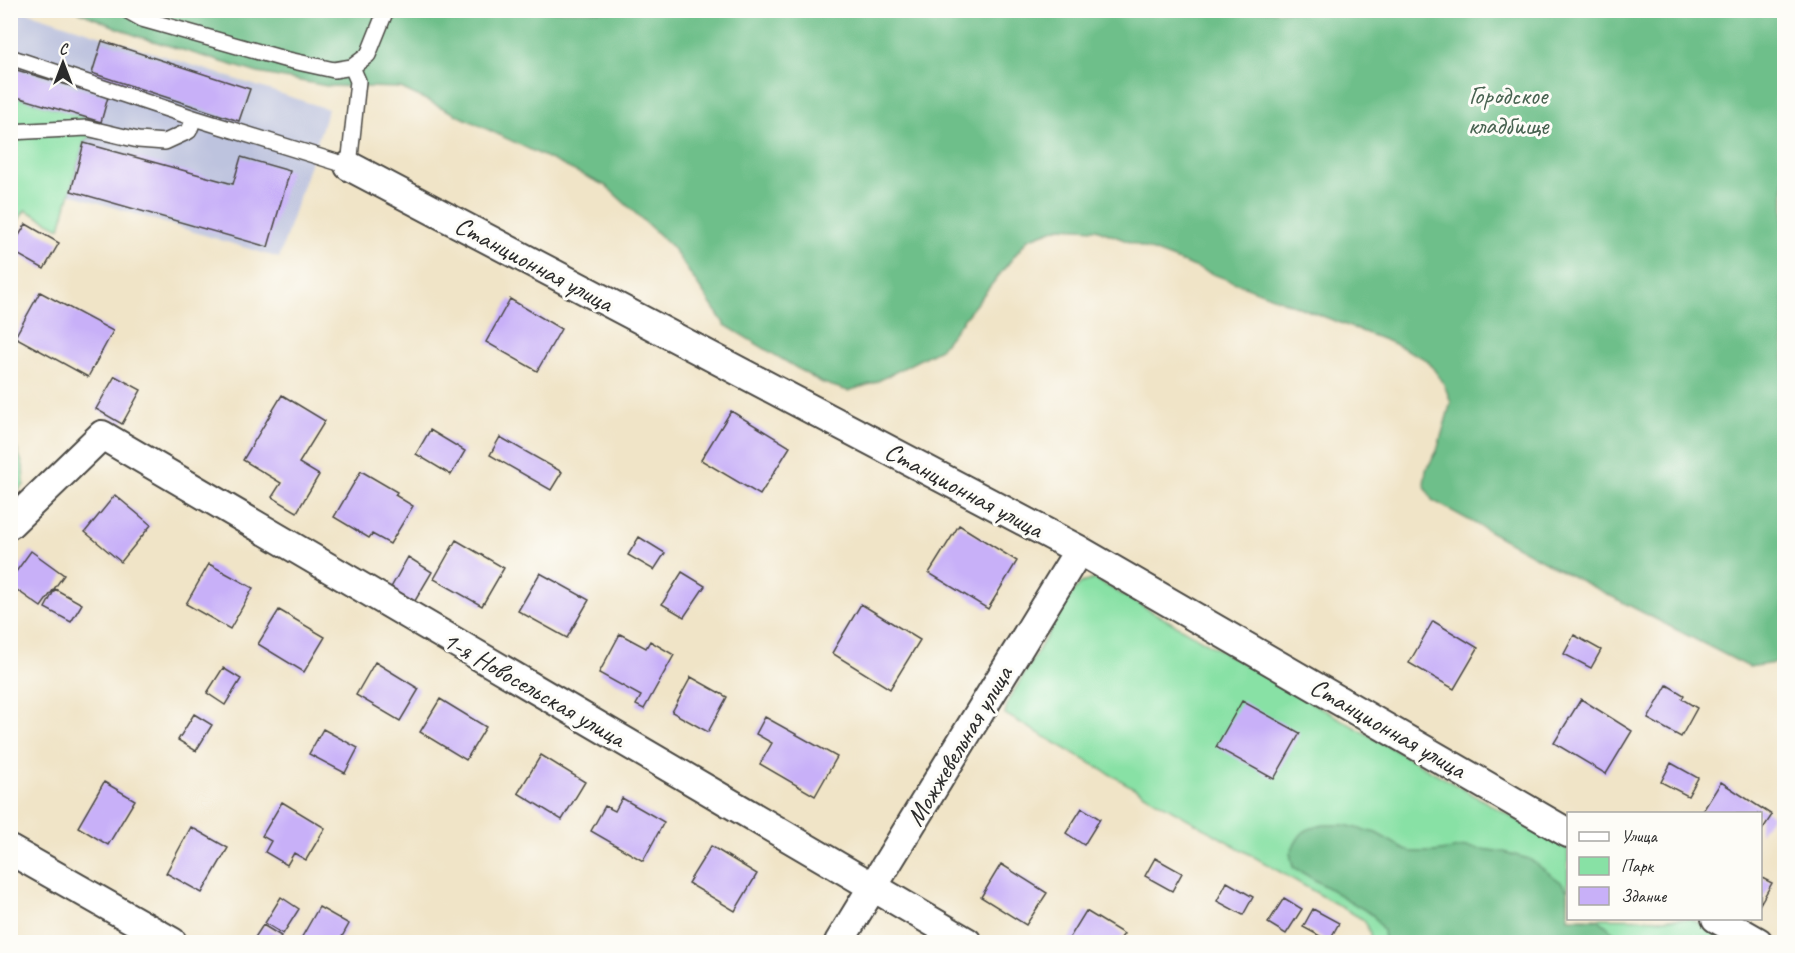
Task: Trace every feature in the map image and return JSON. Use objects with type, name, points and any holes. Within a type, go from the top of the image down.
[{"type":"street","name":"Станционная улица","points":[[349,166],[1079,550],[1567,832]]},
{"type":"street","name":"1-я Новосельская улица","points":[[10,524],[102,435],[967,942]]},
{"type":"street","name":"Можжевельная улица","points":[[839,942],[1079,550]]},
{"type":"street","points":[[10,850],[172,942]]},
{"type":"street","points":[[1720,920],[1758,942]]},
{"type":"lane","points":[[126,10],[142,20],[284,59],[334,70],[352,66],[368,55],[386,10]]},
{"type":"lane","points":[[10,57],[349,166],[358,81],[352,66]]},
{"type":"lane","points":[[10,132],[87,128],[138,140],[165,142],[189,132],[194,118]]},
{"type":"shaded area","points":[[11,11],[24,11],[328,109],[279,258],[22,179],[11,194]]},
{"type":"green space","name":"Городское кладбище","points":[[77,11],[1784,11],[1784,656],[1774,663],[1749,667],[1560,570],[1432,500],[1424,484],[1426,470],[1437,451],[1451,402],[1443,382],[1427,360],[1395,344],[1096,229],[1060,227],[1028,239],[940,349],[874,383],[848,391],[820,382],[725,325],[672,247],[606,186],[401,88],[327,86],[258,73],[137,36]]},
{"type":"green space","points":[[11,95],[101,122],[95,137],[88,138],[84,143],[60,228],[25,210],[11,232]]},
{"type":"green space","points":[[11,434],[23,466],[24,485],[11,498]]},
{"type":"green space","points":[[1095,579],[1567,848],[1567,920],[1693,920],[1733,942],[1371,942],[1364,920],[1005,714],[1008,701],[1073,592],[1081,583]]},
{"type":"green space","points":[[1324,825],[1345,825],[1376,833],[1410,852],[1434,852],[1466,847],[1504,852],[1529,859],[1561,882],[1567,890],[1567,920],[1599,920],[1625,942],[1384,942],[1383,930],[1373,915],[1293,867],[1290,853],[1299,836],[1311,828]]},
{"type":"building","points":[[102,41],[250,89],[239,121],[92,73]]},
{"type":"building","points":[[10,68],[108,97],[101,122],[10,95]]},
{"type":"building","points":[[84,143],[233,184],[241,157],[290,171],[268,247],[71,191]]},
{"type":"building","points":[[26,224],[59,243],[44,269],[10,250]]},
{"type":"building","points":[[40,292],[113,331],[88,377],[15,337]]},
{"type":"building","points":[[510,299],[561,329],[537,371],[486,342]]},
{"type":"building","points":[[115,376],[141,390],[122,424],[96,409]]},
{"type":"building","points":[[282,395],[325,421],[299,463],[319,475],[297,512],[272,497],[281,483],[243,460]]},
{"type":"building","points":[[731,411],[790,447],[760,495],[701,460]]},
{"type":"building","points":[[430,430],[465,451],[451,475],[416,454]]},
{"type":"building","points":[[500,437],[562,472],[551,490],[490,455]]},
{"type":"building","points":[[361,471],[397,492],[395,495],[413,506],[390,544],[372,534],[369,538],[334,517]]},
{"type":"building","points":[[115,495],[151,525],[121,562],[85,532]]},
{"type":"building","points":[[959,525],[1017,561],[988,609],[929,573]]},
{"type":"building","points":[[639,537],[665,553],[654,570],[628,555]]},
{"type":"building","points":[[456,540],[504,568],[482,606],[434,579]]},
{"type":"building","points":[[31,551],[64,575],[41,607],[10,585],[10,580]]},
{"type":"building","points":[[408,557],[432,572],[412,606],[388,593]]},
{"type":"building","points":[[209,564],[253,588],[230,629],[186,604]]},
{"type":"building","points":[[682,572],[705,586],[684,617],[662,604]]},
{"type":"building","points":[[540,573],[589,600],[567,638],[518,611]]},
{"type":"building","points":[[55,589],[82,604],[71,622],[45,608]]},
{"type":"building","points":[[861,604],[920,640],[890,689],[832,653]]},
{"type":"building","points":[[279,610],[325,637],[304,672],[258,644]]},
{"type":"building","points":[[1433,621],[1478,648],[1454,689],[1409,663]]},
{"type":"building","points":[[620,634],[646,648],[650,641],[674,655],[644,709],[636,705],[641,696],[599,673]]},
{"type":"building","points":[[1574,635],[1601,650],[1591,668],[1564,654]]},
{"type":"building","points":[[375,662],[419,689],[400,721],[356,695]]},
{"type":"building","points":[[223,668],[241,679],[225,705],[207,693]]},
{"type":"building","points":[[691,677],[727,697],[708,732],[672,712]]},
{"type":"building","points":[[1667,685],[1684,695],[1682,699],[1697,708],[1681,737],[1648,719]]},
{"type":"building","points":[[440,699],[486,727],[466,760],[420,732]]},
{"type":"building","points":[[1581,699],[1632,731],[1606,774],[1554,743]]},
{"type":"building","points":[[1242,701],[1300,733],[1274,779],[1216,747]]},
{"type":"building","points":[[194,714],[212,725],[196,751],[178,740]]},
{"type":"building","points":[[765,717],[837,757],[815,796],[760,764],[772,743],[756,734]]},
{"type":"building","points":[[323,729],[358,748],[345,773],[309,754]]},
{"type":"building","points":[[541,755],[585,782],[562,820],[518,793]]},
{"type":"building","points":[[1671,763],[1698,778],[1688,796],[1661,782]]},
{"type":"building","points":[[104,782],[135,800],[108,845],[78,827]]},
{"type":"building","points":[[1721,782],[1772,815],[1762,830],[1762,812],[1702,812]]},
{"type":"building","points":[[622,798],[664,822],[643,861],[591,831],[605,806],[615,811]]},
{"type":"building","points":[[282,802],[325,828],[306,860],[294,853],[287,865],[265,852],[271,841],[262,836]]},
{"type":"building","points":[[1082,808],[1100,819],[1084,845],[1066,833]]},
{"type":"building","points":[[191,827],[228,848],[202,893],[166,873]]},
{"type":"building","points":[[711,846],[757,874],[735,911],[688,883]]},
{"type":"building","points":[[1155,858],[1182,873],[1172,891],[1145,876]]},
{"type":"building","points":[[1001,864],[1047,893],[1026,925],[981,897]]},
{"type":"building","points":[[1762,878],[1772,883],[1762,900]]},
{"type":"building","points":[[1227,882],[1253,897],[1243,915],[1217,901]]},
{"type":"building","points":[[281,897],[299,909],[283,934],[265,923]]},
{"type":"building","points":[[1284,898],[1302,909],[1286,934],[1268,923]]},
{"type":"building","points":[[319,907],[349,924],[339,942],[299,942]]},
{"type":"building","points":[[1313,909],[1339,923],[1329,941],[1303,927]]},
{"type":"building","points":[[1086,911],[1124,934],[1118,942],[1067,942]]},
{"type":"building","points":[[263,925],[281,936],[277,942],[252,942]]}]
